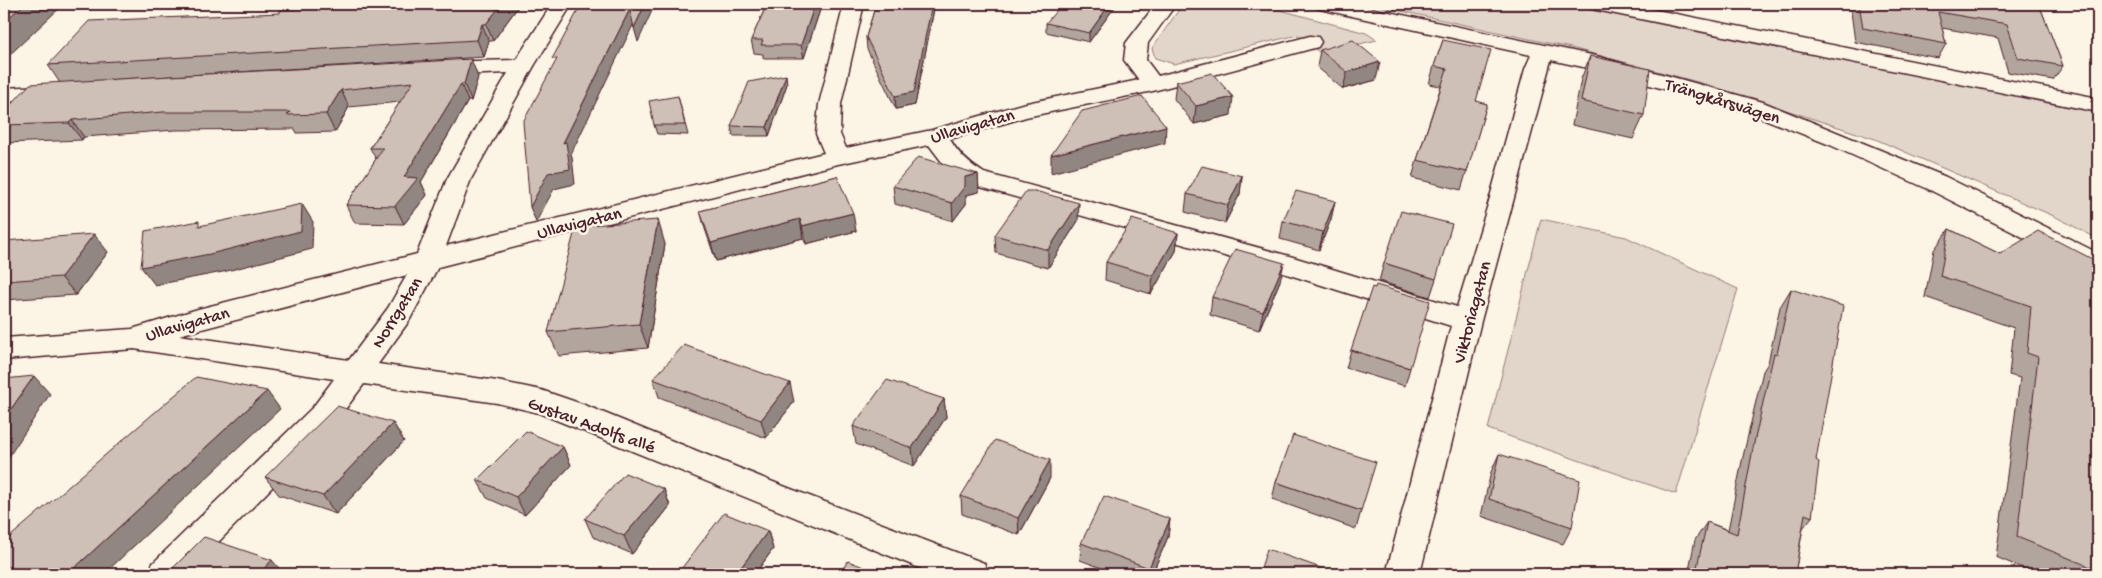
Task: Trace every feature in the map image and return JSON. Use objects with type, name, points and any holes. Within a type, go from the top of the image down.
[{"type":"street","name":"Norrgatan","points":[[165,574],[324,415],[399,314],[428,260],[459,179],[523,66],[562,4]]},
{"type":"street","points":[[838,157],[828,134],[830,104],[854,4]]},
{"type":"street","points":[[1153,84],[1135,60],[1137,43],[1166,4]]},
{"type":"street","name":"Trängkårsvägen","points":[[1324,4],[1596,63],[1755,108],[1838,140],[1937,183],[2098,264]]},
{"type":"street","points":[[1596,4],[2098,106]]},
{"type":"street","name":"Ullavigatan","points":[[4,349],[132,339],[198,319],[428,260],[838,157],[936,136],[1022,111],[1153,84],[1310,42]]},
{"type":"street","name":"Viktoriagatan","points":[[1403,574],[1467,321],[1502,201],[1536,69],[1544,52]]},
{"type":"street","points":[[418,70],[523,66]]},
{"type":"street","points":[[4,95],[83,90]]},
{"type":"street","points":[[936,136],[945,152],[959,169],[975,178],[1175,232],[1467,321]]},
{"type":"street","name":"Gustav Adolfs allé","points":[[132,339],[497,392],[541,402],[571,412],[767,494],[972,574]]},
{"type":"shaded area","points":[[1183,4],[1258,4],[1366,33],[1377,40],[1320,53],[1298,35],[1174,64],[1155,58],[1152,48]]},
{"type":"shaded area","points":[[1369,4],[1580,4],[2098,108],[2098,239],[2056,217],[1875,139],[1712,86],[1575,49]]},
{"type":"shaded area","points":[[1541,219],[1626,237],[1738,289],[1676,494],[1488,429]]},
{"type":"building","points":[[4,4],[24,4],[4,22]]},
{"type":"building","points":[[362,4],[502,4],[486,24],[482,24],[477,40],[48,65],[89,21],[280,13],[280,10]]},
{"type":"building","points":[[645,4],[634,28],[630,9],[563,143],[566,142],[570,169],[548,173],[530,207],[523,122],[557,59],[552,59],[581,5]]},
{"type":"building","points":[[767,4],[815,4],[801,45],[761,45],[763,40],[751,40]]},
{"type":"building","points":[[876,4],[932,4],[914,92],[895,96],[866,37]]},
{"type":"building","points":[[1062,4],[1110,4],[1089,33],[1046,23]]},
{"type":"building","points":[[1859,4],[2039,4],[2063,66],[2018,58],[2007,24],[1938,12],[1946,44],[1863,28]]},
{"type":"building","points":[[1353,40],[1380,62],[1347,72],[1320,50]]},
{"type":"building","points":[[1443,40],[1491,50],[1476,101],[1487,104],[1467,172],[1417,160],[1447,69],[1434,66]]},
{"type":"building","points":[[1590,56],[1650,69],[1644,115],[1581,101]]},
{"type":"building","points":[[471,59],[464,84],[461,84],[404,177],[418,178],[395,206],[346,205],[383,148],[370,148],[413,82],[341,90],[326,114],[287,115],[290,112],[163,112],[72,120],[69,123],[4,125],[4,112],[30,84]]},
{"type":"building","points":[[1212,73],[1233,97],[1196,106],[1176,82]]},
{"type":"building","points":[[786,75],[767,127],[731,126],[749,82]]},
{"type":"building","points":[[678,96],[685,125],[654,125],[649,101]]},
{"type":"building","points":[[1142,96],[1166,126],[1051,155],[1082,111]]},
{"type":"building","points":[[918,157],[978,174],[965,177],[965,186],[952,203],[893,186]]},
{"type":"building","points":[[1202,166],[1242,176],[1228,205],[1187,194]]},
{"type":"building","points":[[837,176],[853,213],[802,226],[800,219],[711,243],[700,211]]},
{"type":"building","points":[[1026,191],[1035,191],[1079,203],[1048,250],[995,235]]},
{"type":"building","points":[[1296,191],[1335,201],[1323,232],[1283,221]]},
{"type":"building","points":[[302,204],[301,231],[210,254],[141,267],[145,231],[199,221],[199,226]]},
{"type":"building","points":[[1401,211],[1452,224],[1436,279],[1384,263]]},
{"type":"building","points":[[1132,219],[1178,233],[1153,276],[1106,262]]},
{"type":"building","points":[[658,220],[639,324],[548,332],[576,226]]},
{"type":"building","points":[[1949,229],[2000,254],[2038,231],[2098,262],[2098,570],[2017,537],[2038,357],[2027,353],[2031,306],[1940,276]]},
{"type":"building","points":[[94,234],[61,277],[4,281],[4,241]]},
{"type":"building","points":[[1235,249],[1284,263],[1263,312],[1212,297]]},
{"type":"building","points":[[1376,285],[1430,301],[1410,368],[1351,350],[1372,287],[1375,288]]},
{"type":"building","points":[[1791,289],[1843,306],[1816,460],[1819,462],[1812,517],[1805,514],[1795,574],[1714,574],[1697,567],[1707,522],[1737,534],[1754,443],[1774,353],[1777,354]]},
{"type":"building","points":[[684,345],[790,383],[761,420],[653,379]]},
{"type":"building","points":[[34,376],[4,419],[4,379]]},
{"type":"building","points":[[196,377],[267,391],[68,574],[4,574],[4,542]]},
{"type":"building","points":[[887,380],[944,399],[912,448],[853,426]]},
{"type":"building","points":[[337,406],[393,423],[323,496],[265,477]]},
{"type":"building","points":[[526,431],[563,447],[516,497],[477,480]]},
{"type":"building","points":[[1293,435],[1376,462],[1361,511],[1276,482]]},
{"type":"building","points":[[995,440],[1050,460],[1018,518],[961,496]]},
{"type":"building","points":[[1499,454],[1580,480],[1572,527],[1489,499]]},
{"type":"building","points":[[625,473],[664,489],[624,536],[585,519]]},
{"type":"building","points":[[1104,496],[1170,519],[1149,568],[1081,543]]},
{"type":"building","points":[[724,513],[768,531],[736,574],[693,574],[681,569]]},
{"type":"building","points":[[204,537],[272,560],[259,574],[167,574]]},
{"type":"building","points":[[1267,549],[1338,574],[1259,574]]},
{"type":"building","points":[[848,561],[882,574],[839,574]]}]
